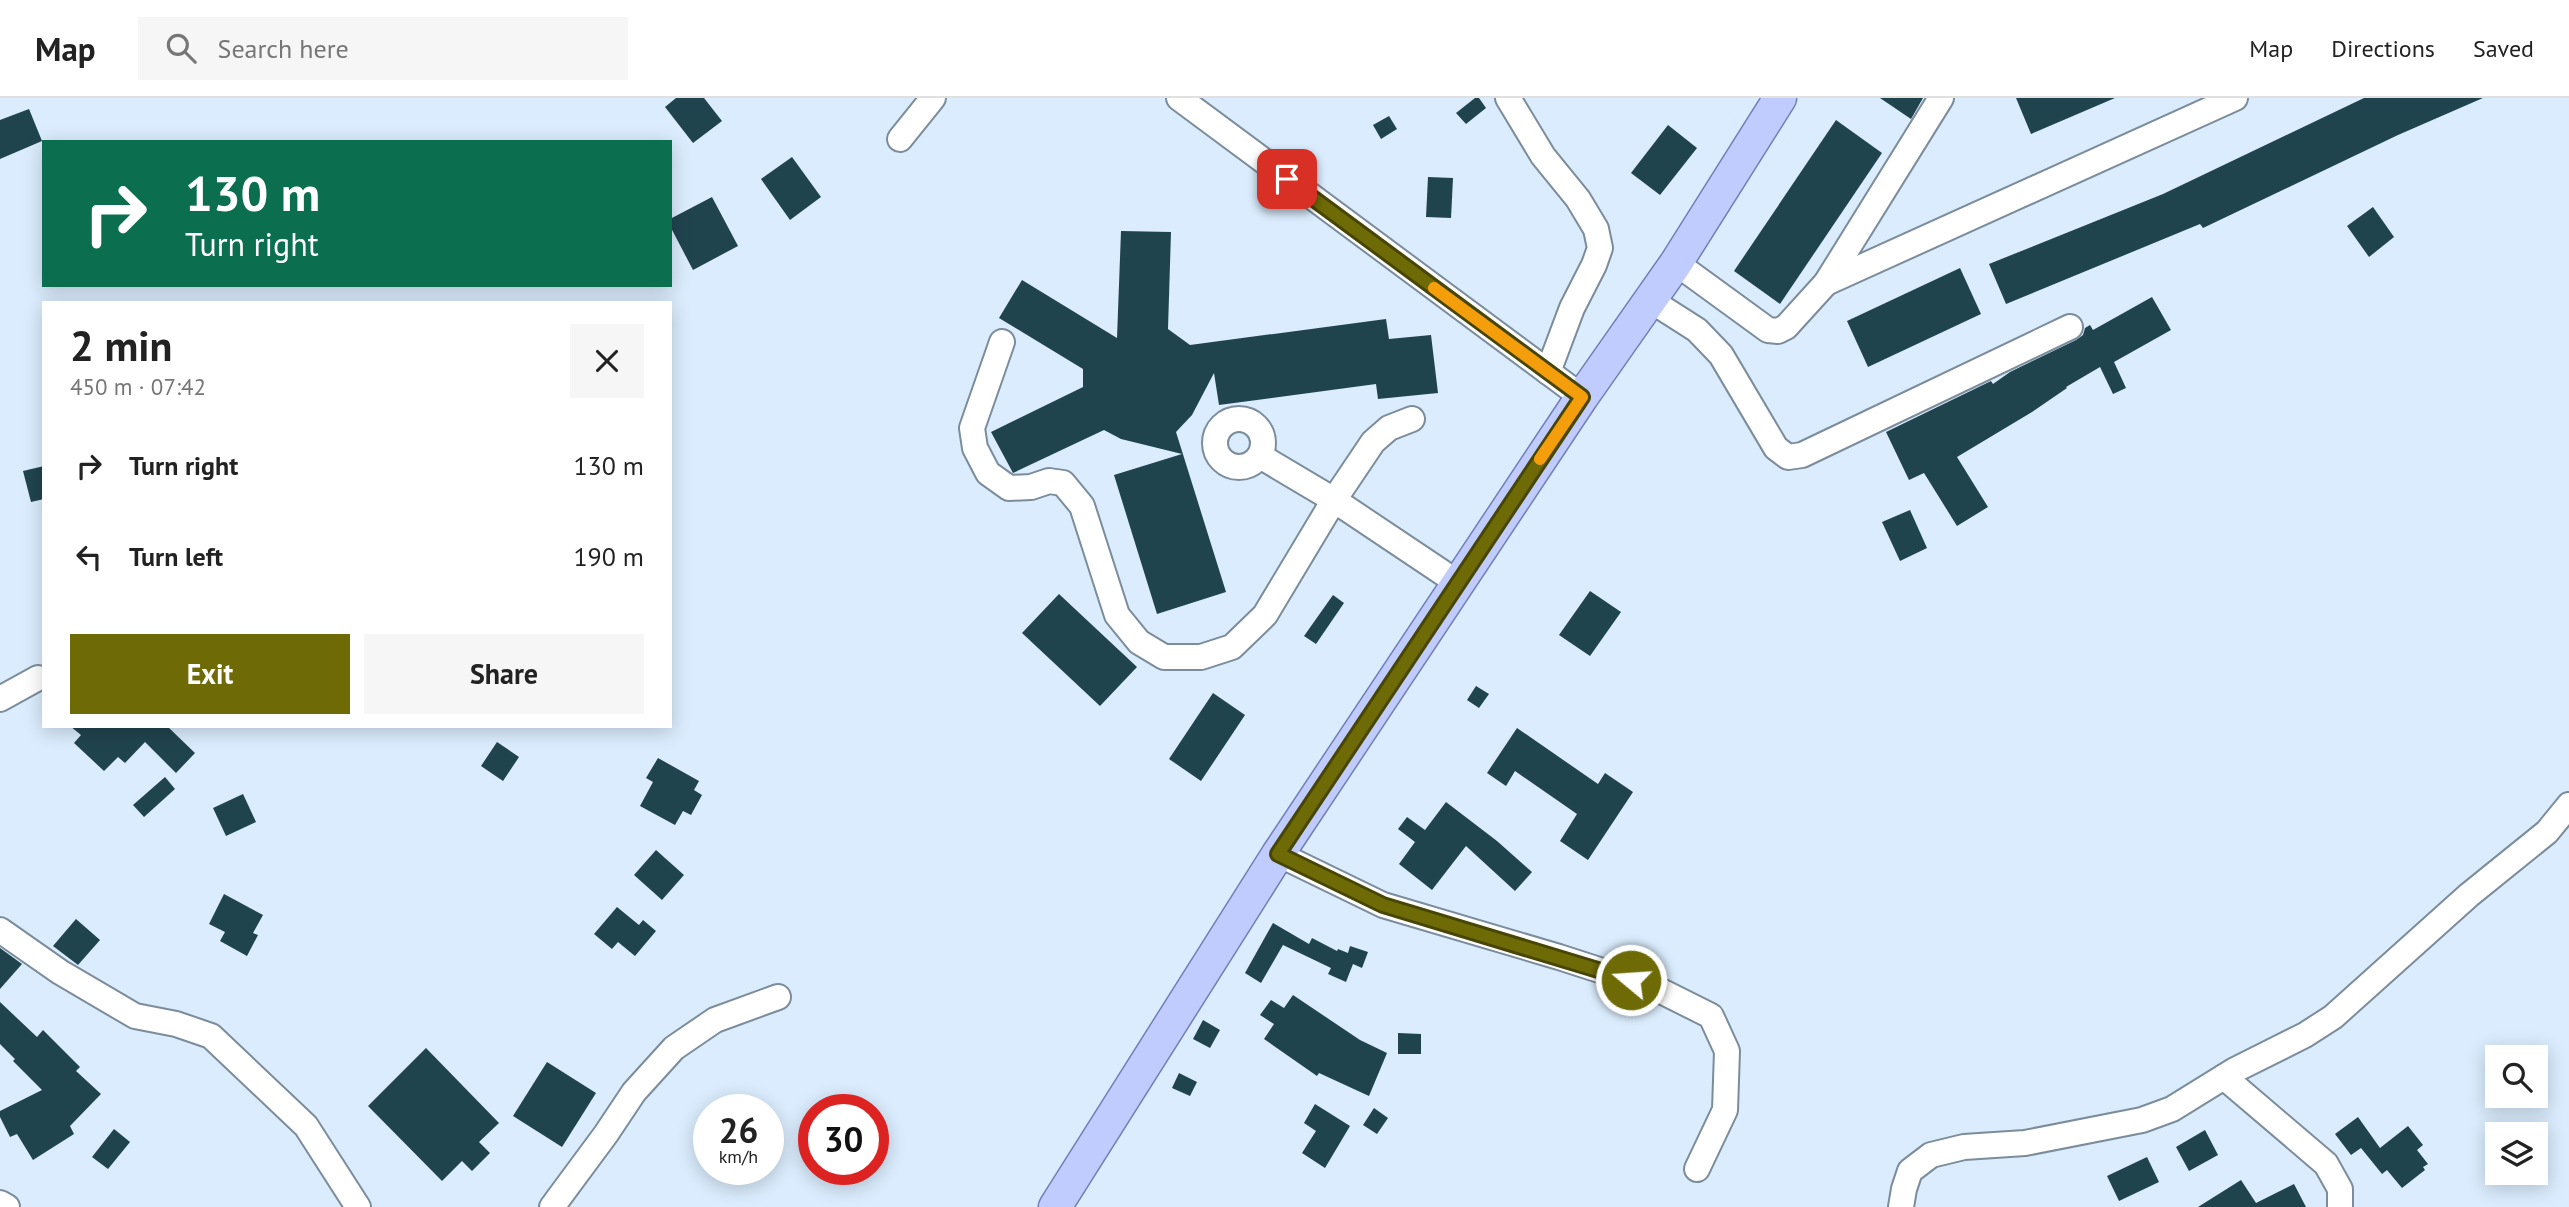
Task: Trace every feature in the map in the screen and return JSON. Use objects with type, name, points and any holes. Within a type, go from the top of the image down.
[{"type":"main road","points":[[1055,1207],[1278,854],[1582,397],[1676,263],[1780,98]]},
{"type":"street","points":[[900,139],[933,98]]},
{"type":"street","points":[[1179,98],[1582,397]]},
{"type":"street","points":[[1508,98],[1543,156],[1578,199],[1596,229],[1600,248],[1572,308],[1548,372]]},
{"type":"street","points":[[1676,263],[1768,330],[1778,331],[1787,327],[1826,283],[1941,98]]},
{"type":"street","points":[[1826,283],[2235,98]]},
{"type":"street","points":[[1650,300],[1697,330],[1721,355],[1776,448],[1788,457],[1802,455],[2070,327]]},
{"type":"street","points":[[1002,342],[972,428],[975,448],[988,473],[1009,488],[1031,487],[1049,481],[1063,482],[1082,506],[1117,615],[1139,642],[1164,657],[1201,657],[1232,647],[1252,630],[1265,615],[1334,500],[1373,442],[1389,428],[1412,419]]},
{"type":"street","points":[[1260,456],[1334,500],[1458,583]]},
{"type":"street","points":[[0,699],[38,678]]},
{"type":"street","points":[[1901,1207],[1910,1171],[1931,1154],[1964,1147],[2025,1143],[2142,1120],[2172,1109],[2224,1077],[2305,1035],[2333,1017],[2469,894],[2547,832],[2569,805]]},
{"type":"street","points":[[1278,854],[1383,905],[1655,988],[1711,1016],[1727,1051],[1725,1110],[1697,1169]]},
{"type":"street","points":[[0,930],[60,972],[135,1016],[176,1024],[211,1036],[306,1126],[358,1207]]},
{"type":"street","points":[[552,1207],[607,1134],[634,1092],[674,1048],[715,1020],[778,997]]},
{"type":"street","points":[[2224,1077],[2326,1164],[2340,1189],[2340,1207]]},
{"type":"street","points":[[0,1203],[7,1207]]},
{"type":"building","points":[[676,98],[704,98],[722,121],[693,143],[665,107]]},
{"type":"building","points":[[1475,98],[1479,98],[1486,108],[1466,124],[1456,113]]},
{"type":"building","points":[[1880,98],[1923,98],[1911,119]]},
{"type":"building","points":[[2016,98],[2115,98],[2031,134]]},
{"type":"building","points":[[2364,98],[2483,98],[2398,135],[2203,228],[2200,224],[2006,304],[1989,264],[2163,194]]},
{"type":"building","points":[[29,109],[42,141],[0,159],[0,120]]},
{"type":"building","points":[[1389,116],[1397,129],[1381,139],[1373,125]]},
{"type":"building","points":[[1836,120],[1882,153],[1780,304],[1734,271]]},
{"type":"building","points":[[1668,125],[1697,148],[1660,195],[1631,173]]},
{"type":"building","points":[[792,157],[821,197],[790,220],[761,179]]},
{"type":"building","points":[[1428,177],[1453,178],[1451,218],[1426,217]]},
{"type":"building","points":[[712,197],[738,246],[693,270],[672,230],[672,218]]},
{"type":"building","points":[[2373,207],[2394,237],[2369,257],[2347,226]]},
{"type":"building","points":[[1121,231],[1171,232],[1168,329],[1190,345],[1386,319],[1389,339],[1431,335],[1438,393],[1378,399],[1376,384],[1219,405],[1214,373],[1192,415],[1176,432],[1226,592],[1157,614],[1114,475],[1182,454],[1121,439],[1104,430],[1013,473],[991,432],[1083,387],[1083,369],[999,318],[1022,280],[1117,338]]},
{"type":"building","points":[[1960,268],[1981,314],[1868,367],[1847,321]]},
{"type":"building","points":[[2152,297],[2171,330],[2114,362],[2126,388],[2113,394],[2100,367],[1957,457],[1988,507],[1957,526],[1924,473],[1909,480],[1886,432],[1991,381],[1993,384],[2010,372],[2076,340],[2090,325],[2093,330]]},
{"type":"building","points":[[42,466],[42,499],[31,502],[23,471]]},
{"type":"building","points":[[1910,510],[1927,548],[1900,561],[1882,522]]},
{"type":"building","points":[[1590,591],[1621,612],[1590,656],[1559,635]]},
{"type":"building","points":[[1059,594],[1137,667],[1100,706],[1022,633]]},
{"type":"building","points":[[1333,595],[1344,603],[1316,644],[1304,636]]},
{"type":"building","points":[[1476,686],[1489,694],[1479,708],[1467,700]]},
{"type":"building","points":[[1213,693],[1245,715],[1201,781],[1169,759]]},
{"type":"building","points":[[72,728],[169,728],[195,753],[176,773],[145,742],[125,763],[118,757],[104,771],[74,743],[81,735]]},
{"type":"building","points":[[1517,728],[1598,784],[1605,773],[1633,792],[1588,860],[1560,841],[1577,814],[1515,771],[1506,786],[1487,773]]},
{"type":"building","points":[[497,742],[519,757],[503,781],[481,766]]},
{"type":"building","points":[[658,758],[699,781],[694,790],[702,795],[691,815],[683,811],[675,825],[640,806],[653,782],[646,778]]},
{"type":"building","points":[[165,777],[175,789],[144,817],[133,805]]},
{"type":"building","points":[[243,794],[256,822],[226,836],[213,808]]},
{"type":"building","points":[[1446,802],[1532,872],[1515,891],[1466,846],[1432,890],[1399,864],[1415,842],[1398,829],[1407,817],[1425,830]]},
{"type":"building","points":[[656,850],[684,875],[662,900],[634,875]]},
{"type":"building","points":[[224,894],[263,915],[253,933],[258,935],[247,956],[220,941],[225,932],[209,924]]},
{"type":"building","points":[[617,907],[639,925],[643,920],[656,931],[635,956],[618,942],[612,949],[594,934]]},
{"type":"building","points":[[76,919],[100,940],[78,965],[53,946]]},
{"type":"building","points":[[1273,923],[1309,944],[1312,938],[1337,951],[1338,949],[1348,953],[1350,946],[1368,952],[1362,968],[1353,964],[1346,982],[1328,974],[1331,968],[1283,945],[1261,983],[1245,973]]},
{"type":"building","points":[[0,948],[22,964],[0,989]]},
{"type":"building","points":[[1293,995],[1360,1040],[1387,1053],[1369,1096],[1319,1073],[1317,1076],[1264,1039],[1274,1024],[1260,1015],[1271,1000],[1284,1008]]},
{"type":"building","points":[[0,1002],[37,1037],[43,1030],[80,1067],[76,1071],[101,1094],[70,1126],[74,1134],[33,1160],[17,1134],[10,1137],[0,1117],[0,1111],[42,1090],[0,1044]]},
{"type":"building","points":[[1203,1020],[1220,1030],[1210,1048],[1193,1039]]},
{"type":"building","points":[[1398,1033],[1421,1034],[1421,1054],[1398,1054]]},
{"type":"building","points":[[426,1048],[499,1123],[479,1142],[490,1153],[472,1171],[462,1161],[442,1181],[368,1106]]},
{"type":"building","points":[[547,1062],[596,1093],[562,1147],[513,1116]]},
{"type":"building","points":[[1179,1073],[1197,1082],[1190,1096],[1172,1088]]},
{"type":"building","points":[[1315,1104],[1350,1126],[1325,1168],[1302,1153],[1316,1131],[1304,1123]]},
{"type":"building","points":[[1374,1108],[1388,1118],[1377,1134],[1363,1125]]},
{"type":"building","points":[[2358,1117],[2380,1148],[2408,1126],[2423,1145],[2417,1150],[2428,1164],[2423,1167],[2425,1170],[2402,1188],[2387,1170],[2382,1174],[2361,1148],[2351,1155],[2335,1134]]},
{"type":"building","points":[[114,1129],[130,1142],[108,1169],[92,1157]]},
{"type":"building","points":[[2205,1130],[2218,1155],[2189,1171],[2176,1147]]},
{"type":"building","points":[[2147,1157],[2159,1182],[2119,1201],[2107,1176]]},
{"type":"building","points":[[2241,1180],[2256,1203],[2294,1184],[2306,1207],[2198,1207]]},
{"type":"slow traffic","points":[[1434,288],[1582,397],[1540,459]]},
{"type":"route","points":[[1287,179],[1582,397],[1278,854],[1383,905],[1631,980]]}]
